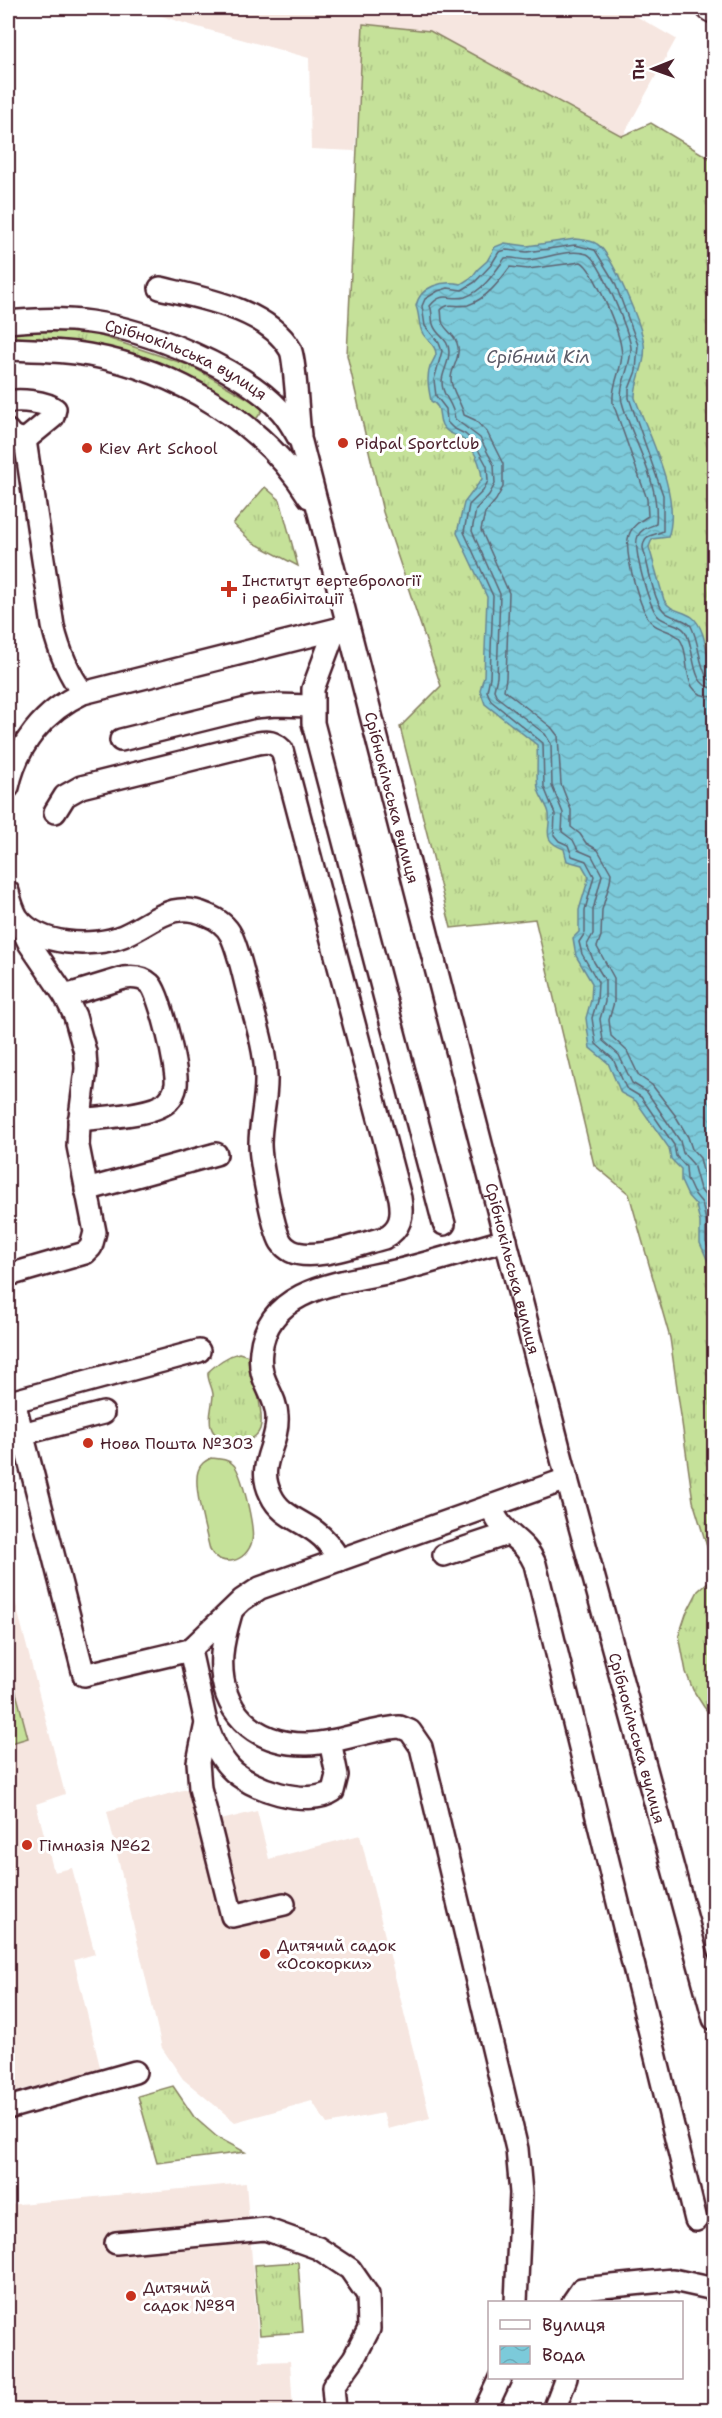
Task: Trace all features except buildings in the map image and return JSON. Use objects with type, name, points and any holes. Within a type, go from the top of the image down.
[{"type":"main road","points":[[710,8],[714,10]]},
{"type":"street","points":[[160,288],[237,309],[270,327],[291,350],[301,442]]},
{"type":"street","name":"Срібнокільська вулиця","points":[[8,322],[50,319],[89,322],[130,331],[182,350],[222,369],[255,389],[280,410],[301,442],[320,515],[342,628],[506,1240],[567,1479],[714,2019]]},
{"type":"street","name":"Срібнокільська вулиця","points":[[8,349],[73,352],[106,358],[142,369],[194,393],[258,435],[294,474],[320,515]]},
{"type":"street","points":[[8,402],[50,405],[55,409],[53,417],[16,436],[52,626],[61,655],[71,676],[83,693]]},
{"type":"street","points":[[8,787],[12,765],[25,742],[65,701],[83,693],[342,628]]},
{"type":"street","points":[[342,628],[316,678],[311,706],[316,734],[444,1224]]},
{"type":"street","points":[[121,740],[254,707],[311,706]]},
{"type":"street","points":[[16,916],[27,928],[41,935],[80,942],[122,937],[155,917],[172,910],[188,910],[219,920],[230,933],[238,954],[263,1047],[266,1077],[260,1146],[281,1242],[289,1250],[301,1255],[315,1255],[384,1238],[393,1233],[400,1224],[402,1212],[400,1198],[282,750],[276,744],[267,741],[81,787],[65,796],[55,812]]},
{"type":"street","points":[[8,892],[28,944],[65,996],[81,1033],[86,1052],[78,1146],[95,1232],[91,1247],[78,1256],[16,1273]]},
{"type":"street","points":[[65,996],[124,978],[138,978],[145,981],[155,991],[176,1066],[176,1087],[167,1102],[159,1107],[140,1112],[79,1120]]},
{"type":"street","points":[[86,1190],[216,1154]]},
{"type":"street","points":[[339,1560],[326,1540],[317,1532],[283,1512],[274,1502],[266,1482],[266,1460],[274,1437],[278,1414],[265,1384],[260,1362],[262,1342],[269,1324],[288,1304],[318,1288],[401,1270],[506,1240]]},
{"type":"street","points":[[199,1351],[15,1401],[84,1675],[190,1650],[242,1600],[260,1588],[567,1479]]},
{"type":"street","points":[[22,1434],[102,1413]]},
{"type":"street","points":[[491,1506],[495,1518],[507,1534],[524,1546],[535,1564],[696,2220]]},
{"type":"street","points":[[444,1555],[507,1534]]},
{"type":"street","points":[[231,1613],[222,1655],[223,1678],[227,1698],[237,1715],[250,1728],[267,1737],[288,1743],[310,1744],[400,1727],[410,1731],[421,1747],[518,2156],[521,2193],[516,2301]]},
{"type":"street","points":[[190,1650],[206,1723],[219,1755],[244,1780],[260,1788],[293,1796],[319,1797],[333,1791],[337,1775],[330,1741]]},
{"type":"street","points":[[206,1723],[198,1762],[200,1788],[232,1916],[284,1904]]},
{"type":"street","points":[[8,2108],[135,2072]]},
{"type":"street","points":[[116,2243],[265,2229],[318,2247],[350,2269],[368,2295],[369,2329],[354,2358],[333,2387],[334,2410]]},
{"type":"street","points":[[574,2301],[582,2289],[674,2280],[714,2289]]},
{"type":"street","points":[[485,2410],[500,2379]]},
{"type":"street","points":[[554,2410],[566,2379]]},
{"type":"shaded area","points":[[136,8],[622,8],[676,39],[623,136],[430,31],[364,24],[355,151],[311,149],[309,58]]},
{"type":"shaded area","name":"Гімназія №62","points":[[8,1574],[65,1794],[36,1804],[54,1872],[72,1868],[95,1954],[74,1960],[101,2071],[8,2093]]},
{"type":"shaded area","name":"Дитячий садок «Осокорки»","points":[[190,1788],[201,1825],[257,1811],[269,1859],[360,1835],[430,2118],[388,2129],[383,2113],[327,2124],[312,2101],[235,2122],[183,2079],[162,2048],[107,1811]]},
{"type":"shaded area","name":"Дитячий садок №89","points":[[246,2183],[260,2362],[290,2361],[293,2410],[180,2410],[179,2408],[13,2410],[8,2364],[8,2205]]},
{"type":"green space","points":[[363,24],[430,31],[622,136],[651,123],[714,161],[714,1719],[693,1690],[686,1672],[679,1635],[686,1614],[698,1591],[709,1581],[713,1566],[693,1501],[670,1338],[629,1194],[594,1165],[535,919],[451,928],[400,727],[441,686],[383,512],[347,355]]},
{"type":"green space","points":[[77,328],[191,366],[264,408],[255,421],[73,346],[8,338],[8,330]]},
{"type":"green space","points":[[265,487],[280,500],[298,566],[252,542],[233,524]]},
{"type":"green space","points":[[239,1353],[249,1356],[258,1393],[261,1423],[256,1435],[243,1442],[235,1442],[220,1438],[211,1427],[213,1394],[208,1372],[226,1358]]},
{"type":"green space","points":[[211,1458],[225,1460],[234,1465],[248,1504],[252,1541],[245,1554],[233,1560],[220,1560],[210,1550],[203,1521],[197,1478],[200,1466]]},
{"type":"green space","points":[[8,1662],[28,1738],[8,1744]]},
{"type":"green space","points":[[173,2086],[194,2117],[217,2137],[245,2152],[157,2163],[138,2096]]},
{"type":"green space","points":[[298,2262],[303,2332],[260,2335],[254,2265]]},
{"type":"water","name":"Срібний Кіл","points":[[575,239],[597,244],[610,260],[625,290],[642,335],[644,359],[635,398],[662,467],[671,504],[668,537],[652,539],[649,547],[664,600],[673,609],[692,617],[701,629],[714,680],[714,1275],[700,1243],[700,1222],[696,1205],[688,1196],[681,1181],[681,1169],[671,1159],[669,1148],[636,1101],[621,1093],[608,1063],[590,1048],[586,1018],[591,1000],[592,983],[576,956],[573,938],[579,932],[579,910],[589,877],[582,865],[567,861],[564,849],[549,838],[548,811],[537,784],[537,745],[485,704],[480,690],[484,676],[487,597],[457,533],[464,503],[482,479],[481,473],[473,451],[461,438],[444,428],[437,406],[431,401],[428,375],[436,351],[421,331],[416,306],[418,299],[427,289],[440,284],[461,284],[472,277],[487,261],[495,247],[505,243],[527,246]]},
{"type":"place","name":"Pidpal Sportclub","points":[[343,443]]},
{"type":"place","name":"Kiev Art School","points":[[87,448]]},
{"type":"place","name":"Інститут вертебрології і реабілітації","points":[[229,589]]},
{"type":"place","name":"Нова Пошта №303","points":[[88,1443]]},
{"type":"place","name":"Гімназія №62","points":[[27,1845]]},
{"type":"place","name":"Дитячий садок «Осокорки»","points":[[265,1954]]},
{"type":"place","name":"Дитячий садок №89","points":[[131,2296]]}]
